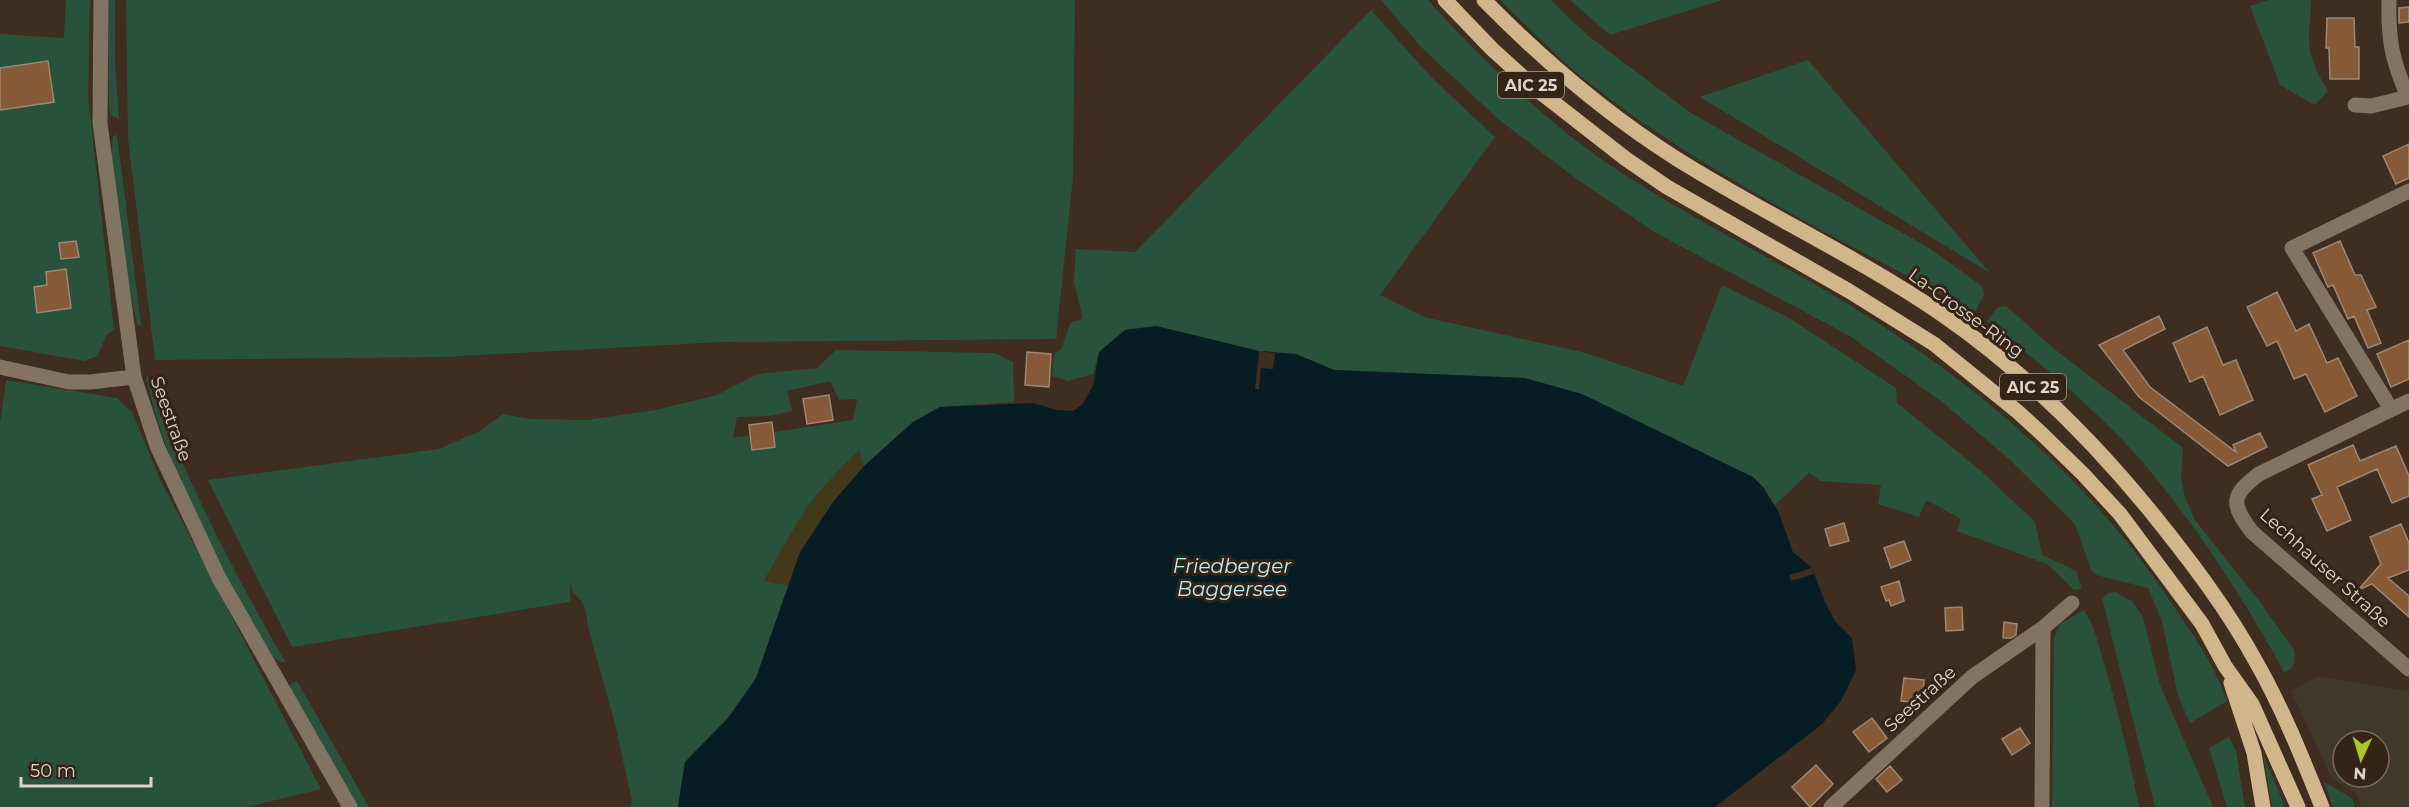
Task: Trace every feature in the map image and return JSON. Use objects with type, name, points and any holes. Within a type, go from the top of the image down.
[{"type":"main road","name":"AIC 25","points":[[1445,0],[1492,49],[1535,88],[1626,159],[1667,187],[1849,291],[1925,338],[2018,412],[2083,474],[2120,514],[2202,624],[2225,666],[2252,704],[2298,807]]},
{"type":"main road","name":"La-Crosse-Ring","points":[[1484,0],[1571,82],[1643,136],[1738,196],[1940,313],[1991,351],[2064,415],[2132,488],[2180,547],[2235,626],[2286,720],[2322,807]]},
{"type":"main road","points":[[2225,666],[2254,753],[2264,807]]},
{"type":"street","name":"Seestraße","points":[[101,0],[100,123],[134,377],[157,446],[219,578],[350,807]]},
{"type":"street","points":[[2355,105],[2371,106],[2408,97],[2394,64],[2388,31],[2390,0]]},
{"type":"street","points":[[2409,191],[2292,248],[2391,409],[2409,401]]},
{"type":"street","points":[[0,368],[69,382],[134,377]]},
{"type":"street","name":"Lechhauser Straße","points":[[2391,409],[2268,469],[2243,486],[2236,499],[2238,513],[2252,532],[2409,669]]},
{"type":"street","name":"Seestraße","points":[[1831,807],[1972,677],[2043,628],[2072,603]]},
{"type":"street","points":[[2042,807],[2043,628]]},
{"type":"shaded area","points":[[2318,676],[2409,691],[2409,807],[2361,807],[2357,794],[2349,789],[2391,789],[2391,729],[2331,729],[2331,777],[2291,691]]},
{"type":"green space","points":[[66,0],[90,0],[88,95],[114,330],[107,334],[97,356],[85,361],[0,346],[0,34],[64,38]]},
{"type":"green space","points":[[108,0],[115,0],[115,63],[119,119],[111,116],[109,108]]},
{"type":"green space","points":[[126,0],[1075,0],[1073,177],[1056,339],[723,342],[442,357],[155,360],[128,138]]},
{"type":"green space","points":[[1381,0],[1428,0],[1534,106],[1604,161],[1697,219],[1856,309],[1900,337],[1984,400],[2062,470],[2098,507],[2131,547],[2198,643],[2227,701],[2190,723],[2178,696],[2162,621],[2148,588],[2096,575],[2091,570],[2075,524],[2010,460],[1941,401],[1850,336],[1654,232],[1574,177],[1498,119],[1421,47]]},
{"type":"green space","points":[[1500,0],[1551,0],[1586,34],[1691,113],[1929,248],[1982,286],[1984,294],[1975,312],[1773,204],[1675,144],[1583,78]]},
{"type":"green space","points":[[1570,0],[1722,0],[1610,35]]},
{"type":"green space","points":[[2269,0],[2311,0],[2309,45],[2312,59],[2328,91],[2315,105],[2280,85],[2250,6]]},
{"type":"green space","points":[[1371,10],[1431,77],[1495,137],[1380,295],[1424,317],[1586,353],[1683,386],[1722,285],[1791,319],[1896,388],[1897,403],[1980,470],[2035,522],[2042,555],[2076,571],[2082,588],[2074,590],[2047,564],[1957,531],[1961,519],[1926,500],[1919,517],[1878,504],[1881,485],[1820,481],[1809,473],[1775,505],[1753,477],[1525,378],[1334,370],[1296,354],[1259,351],[1156,326],[1125,330],[1099,352],[1093,374],[1068,381],[1052,376],[1054,354],[1061,349],[1071,322],[1083,319],[1074,282],[1076,249],[1135,252]]},
{"type":"green space","points":[[1808,60],[1990,273],[1700,97]]},
{"type":"green space","points":[[117,135],[141,325],[139,326],[125,268],[111,160],[113,136]]},
{"type":"green space","points":[[2004,306],[2053,348],[2183,448],[2181,477],[2185,497],[2195,520],[2260,602],[2294,650],[2295,661],[2291,669],[2284,672],[2241,598],[2210,551],[2140,459],[2077,397],[1987,321],[1997,308]]},
{"type":"green space","points":[[836,350],[994,353],[1013,362],[1014,402],[940,407],[913,422],[864,466],[833,502],[800,552],[756,678],[728,718],[685,762],[678,807],[630,807],[632,800],[615,724],[588,627],[586,612],[583,604],[573,593],[570,581],[570,602],[292,647],[208,480],[439,449],[480,431],[503,414],[531,419],[587,420],[655,410],[717,395],[758,374],[817,368]],"holes":[[[830,381],[839,400],[857,399],[853,420],[733,438],[737,417],[769,416],[792,411],[787,391]]]},
{"type":"green space","points":[[147,374],[168,430],[203,507],[237,575],[286,663],[276,660],[268,653],[198,519],[168,450],[146,378]]},
{"type":"green space","points":[[6,380],[117,398],[132,412],[160,479],[321,789],[248,807],[0,807],[0,423]]},
{"type":"green space","points":[[2116,592],[2132,601],[2143,617],[2160,685],[2213,807],[2155,807],[2102,598],[2108,593]]},
{"type":"green space","points":[[2084,610],[2094,630],[2105,666],[2124,736],[2139,807],[2052,807],[2054,638],[2060,624]]},
{"type":"green space","points":[[297,681],[369,807],[357,807],[287,686]]},
{"type":"green space","points":[[2229,737],[2236,751],[2245,807],[2227,807],[2209,748]]},
{"type":"green space","points":[[2263,754],[2285,807],[2272,807]]},
{"type":"green space","points":[[2324,782],[2331,786],[2331,789],[2336,789],[2352,798],[2355,807],[2333,807]]},
{"type":"sand","points":[[859,450],[864,466],[833,502],[800,552],[789,586],[763,581],[813,499]]},
{"type":"water","name":"Friedberger Baggersee","points":[[1156,326],[1259,351],[1296,354],[1334,370],[1525,378],[1582,394],[1753,477],[1763,487],[1778,511],[1793,552],[1812,568],[1835,621],[1852,638],[1856,670],[1841,701],[1822,724],[1715,807],[678,807],[685,762],[728,718],[756,678],[800,552],[833,502],[864,466],[913,422],[940,407],[1033,403],[1057,410],[1073,411],[1082,405],[1093,386],[1099,352],[1125,330]]},
{"type":"pier","points":[[1259,351],[1275,353],[1273,369],[1261,368],[1259,389],[1255,389]]},
{"type":"pier","points":[[1812,568],[1814,574],[1791,581],[1789,575]]},
{"type":"building","points":[[2409,7],[2409,22],[2399,23],[2399,8]]},
{"type":"building","points":[[2327,18],[2354,18],[2355,47],[2359,47],[2359,79],[2330,79],[2329,48],[2326,48]]},
{"type":"building","points":[[48,61],[54,102],[0,110],[0,68]]},
{"type":"building","points":[[2409,144],[2409,178],[2396,184],[2383,156]]},
{"type":"building","points":[[76,241],[79,257],[61,259],[59,243]]},
{"type":"building","points":[[2340,241],[2355,275],[2361,275],[2376,307],[2367,310],[2381,343],[2368,348],[2354,316],[2348,319],[2333,285],[2328,287],[2313,253]]},
{"type":"building","points":[[66,269],[71,308],[37,313],[34,287],[47,285],[46,272]]},
{"type":"building","points":[[2277,292],[2296,331],[2309,324],[2327,363],[2338,358],[2357,396],[2325,412],[2306,374],[2294,379],[2277,341],[2267,346],[2247,307]]},
{"type":"building","points":[[2159,316],[2165,329],[2123,350],[2150,387],[2236,452],[2233,445],[2260,433],[2267,447],[2228,466],[2139,397],[2099,345]]},
{"type":"building","points":[[2207,327],[2223,365],[2236,360],[2253,400],[2220,415],[2203,376],[2190,382],[2173,343]]},
{"type":"building","points":[[2409,340],[2409,379],[2391,387],[2377,354]]},
{"type":"building","points":[[1027,352],[1051,354],[1049,387],[1025,385]]},
{"type":"building","points":[[829,395],[833,420],[807,424],[803,399]]},
{"type":"building","points":[[772,422],[775,447],[752,450],[749,425]]},
{"type":"building","points":[[2353,445],[2360,461],[2396,446],[2409,476],[2409,496],[2392,503],[2377,469],[2337,487],[2351,520],[2327,531],[2312,499],[2322,495],[2308,465]]},
{"type":"building","points":[[1844,523],[1849,541],[1830,546],[1825,529]]},
{"type":"building","points":[[2401,524],[2409,543],[2409,570],[2388,578],[2409,596],[2409,617],[2372,584],[2358,590],[2381,564],[2370,537]]},
{"type":"building","points":[[1904,541],[1911,560],[1891,568],[1884,548]]},
{"type":"building","points":[[1899,581],[1904,601],[1891,606],[1889,600],[1886,601],[1881,587]]},
{"type":"building","points":[[1962,607],[1963,630],[1946,631],[1945,608]]},
{"type":"building","points":[[2004,622],[2017,624],[2016,635],[2003,638]]},
{"type":"building","points":[[1904,678],[1924,680],[1922,703],[1901,701]]},
{"type":"building","points":[[1872,718],[1887,738],[1869,752],[1853,732]]},
{"type":"building","points":[[2020,728],[2030,743],[2012,755],[2002,739]]},
{"type":"building","points":[[1816,765],[1833,784],[1810,807],[1792,787]]},
{"type":"building","points":[[1890,766],[1902,780],[1887,792],[1876,779]]}]
